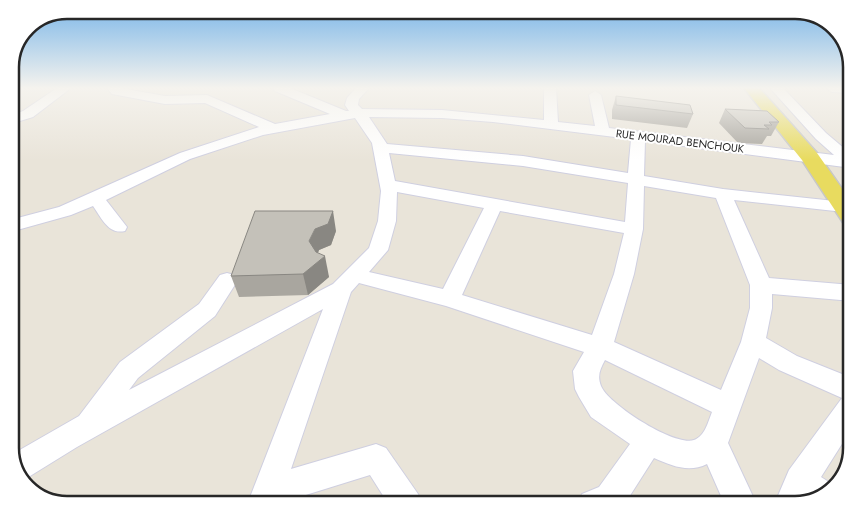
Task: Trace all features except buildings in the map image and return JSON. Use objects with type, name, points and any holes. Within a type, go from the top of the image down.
[{"type":"main road","points":[[772,112],[810,157],[843,206]]},
{"type":"street","points":[[19,117],[31,112]]},
{"type":"street","points":[[237,112],[273,128]]},
{"type":"street","points":[[21,465],[87,426],[347,282],[378,250],[387,222],[387,185],[380,148],[369,126],[346,112]]},
{"type":"street","points":[[551,112],[551,125]]},
{"type":"street","points":[[598,112],[603,132]]},
{"type":"street","points":[[799,112],[821,136],[843,154]]},
{"type":"street","points":[[19,224],[41,219],[96,198],[185,156],[233,139],[273,128],[351,114]]},
{"type":"street","name":"RUE MOURAD BENCHOUK","points":[[351,114],[442,114],[551,125],[843,161]]},
{"type":"street","points":[[638,136],[634,229],[624,274],[600,347],[586,370],[588,389],[601,408],[649,441],[676,453],[696,455],[713,444],[753,342],[761,308],[761,285],[722,194]]},
{"type":"street","points":[[380,148],[523,161],[843,212]]},
{"type":"street","points":[[387,185],[634,229]]},
{"type":"street","points":[[96,198],[118,227]]},
{"type":"street","points":[[449,299],[495,203]]},
{"type":"street","points":[[87,426],[130,370],[207,310],[227,280]]},
{"type":"street","points":[[347,282],[449,299],[600,347],[728,406]]},
{"type":"street","points":[[267,496],[347,282]]},
{"type":"street","points":[[761,285],[843,292]]},
{"type":"street","points":[[753,342],[788,363],[843,386]]},
{"type":"street","points":[[804,494],[843,422]]},
{"type":"street","points":[[611,496],[649,441]]},
{"type":"street","points":[[713,444],[736,496]]},
{"type":"street","points":[[272,496],[376,458],[401,496]]}]
